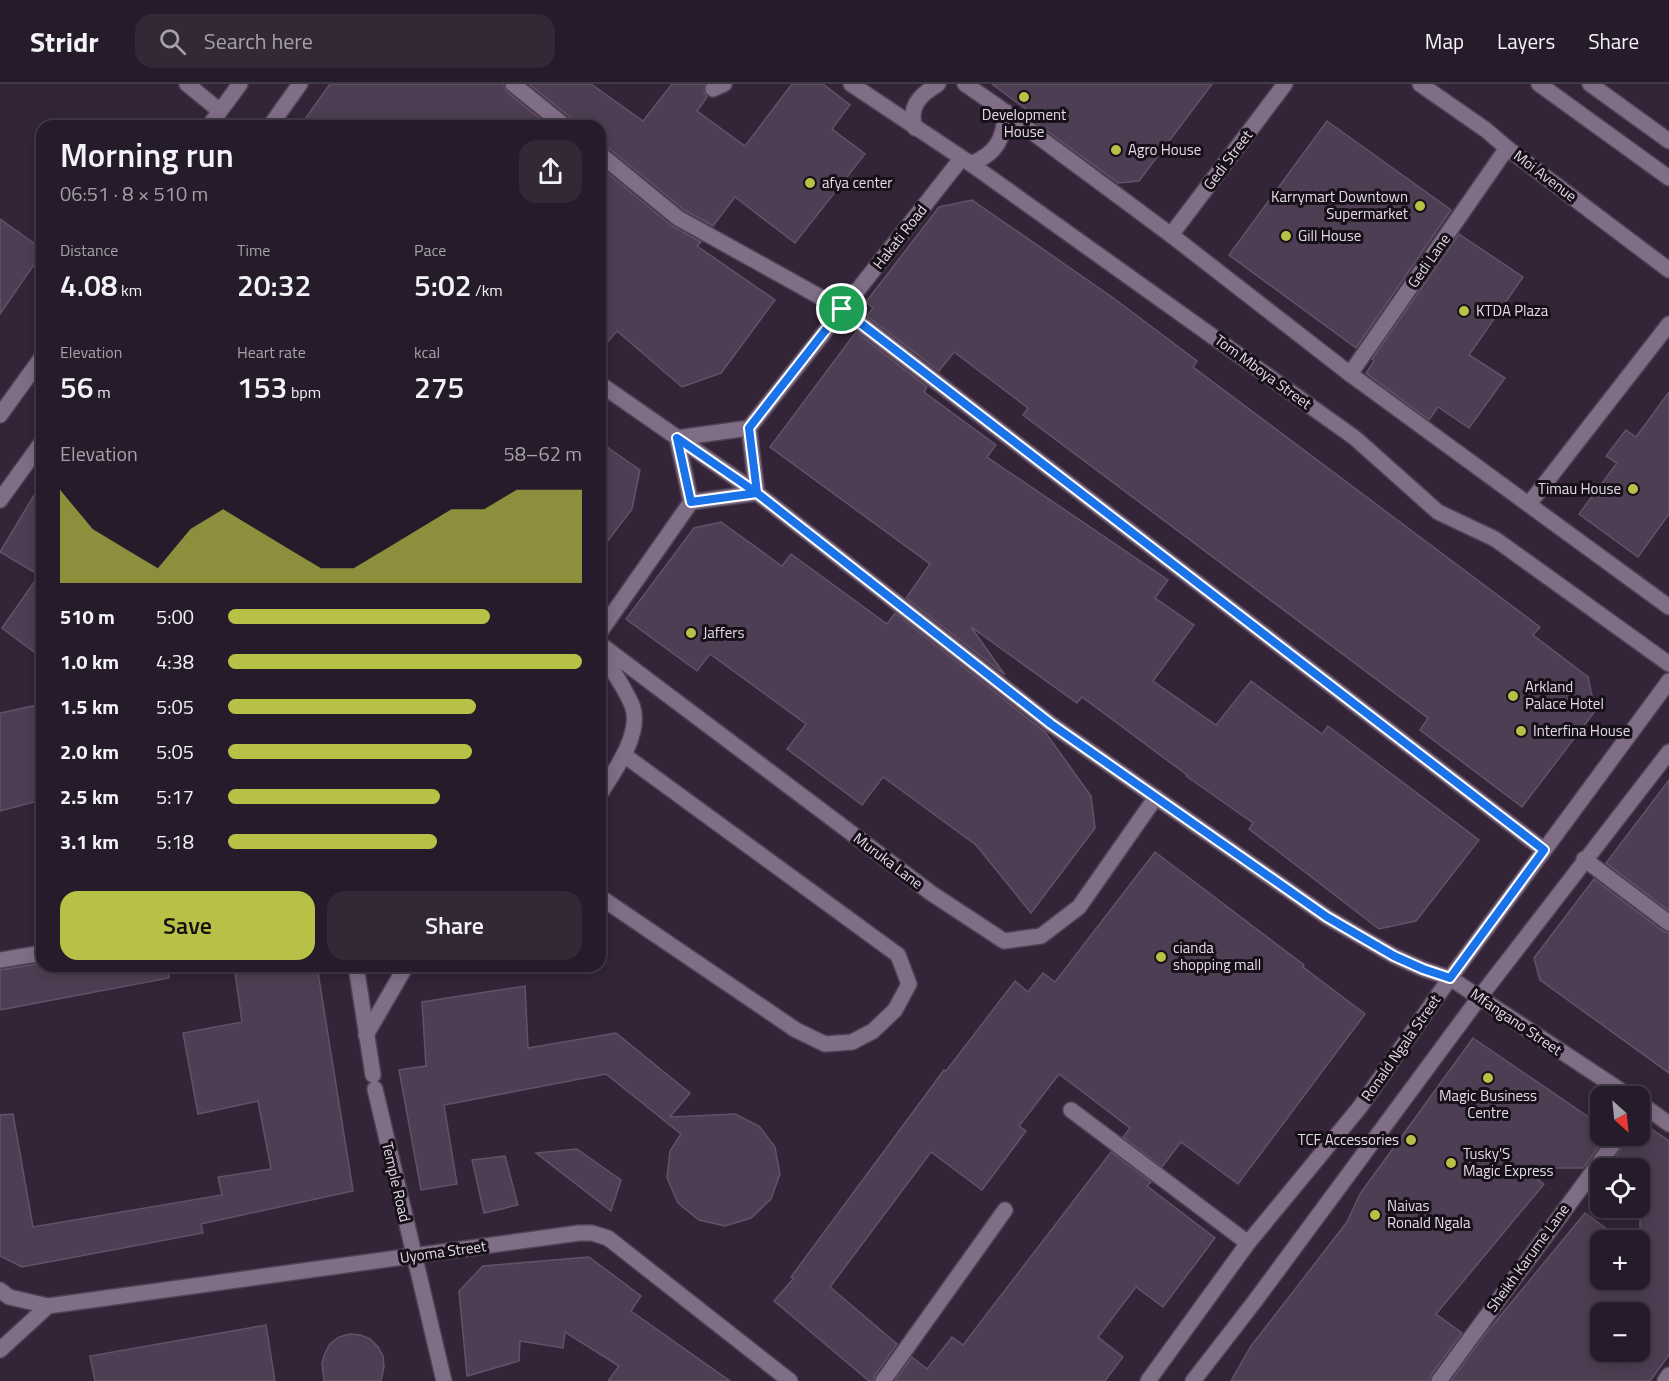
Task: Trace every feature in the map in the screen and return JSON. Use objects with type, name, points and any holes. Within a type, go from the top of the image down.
[{"type":"street","points":[[187,84],[220,111]]},
{"type":"street","points":[[213,120],[240,84]]},
{"type":"street","points":[[274,120],[300,84]]},
{"type":"street","points":[[513,84],[558,120]]},
{"type":"street","name":"Tom Mboya Street","points":[[851,84],[966,162],[1355,438],[1438,512],[1495,539],[1669,664]]},
{"type":"street","points":[[915,128],[912,120],[914,105],[923,94],[938,84]]},
{"type":"street","points":[[965,84],[1171,235],[1350,374],[1669,607]]},
{"type":"street","name":"Gedi Street","points":[[1171,235],[1285,84]]},
{"type":"street","name":"Moi Avenue","points":[[1419,84],[1486,130],[1669,270]]},
{"type":"street","points":[[1539,84],[1669,178]]},
{"type":"street","points":[[1590,84],[1669,141]]},
{"type":"street","name":"Hakati Road","points":[[749,428],[842,309],[966,162],[986,157],[995,148],[1004,129],[1006,112]]},
{"type":"street","name":"Gedi Lane","points":[[1350,374],[1507,148]]},
{"type":"street","points":[[606,159],[678,218],[842,309],[1544,850]]},
{"type":"street","points":[[1528,504],[1669,324]]},
{"type":"street","points":[[0,416],[36,365]]},
{"type":"street","points":[[606,388],[677,438],[691,502]]},
{"type":"street","points":[[606,623],[691,502],[757,493],[749,428],[677,438]]},
{"type":"street","name":"Mfangano Street","points":[[677,438],[757,493],[1051,724],[1327,917],[1394,956],[1450,978],[1614,1086]]},
{"type":"street","points":[[0,500],[36,455]]},
{"type":"street","name":"Muruka Lane","points":[[606,649],[931,893],[1004,941],[1041,936],[1079,907],[1156,797]]},
{"type":"street","points":[[606,660],[633,707],[635,726],[624,755],[606,784]]},
{"type":"street","name":"Ronald Ngala Street","points":[[1148,1381],[1248,1243],[1360,1107],[1450,978],[1669,681]]},
{"type":"street","points":[[1193,1381],[1262,1292],[1584,859],[1669,752]]},
{"type":"street","points":[[606,901],[796,1030],[825,1044],[852,1042],[873,1031],[895,1010],[909,984],[898,955],[624,755]]},
{"type":"street","points":[[1584,859],[1669,923]]},
{"type":"street","points":[[0,960],[36,954]]},
{"type":"street","name":"Temple Road","points":[[357,972],[374,1082],[413,1257],[444,1381]]},
{"type":"street","points":[[366,1035],[403,972]]},
{"type":"street","points":[[1071,1110],[1248,1243]]},
{"type":"street","points":[[1650,1112],[1669,1124]]},
{"type":"street","name":"Sheikh Karume Lane","points":[[1439,1381],[1611,1146]]},
{"type":"street","points":[[883,1381],[1005,1210]]},
{"type":"street","name":"Uyoma Street","points":[[48,1306],[592,1233],[608,1238],[790,1381]]},
{"type":"street","points":[[0,1290],[9,1297],[48,1306]]},
{"type":"street","points":[[0,1350],[48,1306]]},
{"type":"street","points":[[1665,1381],[1669,1375]]},
{"type":"building","points":[[330,84],[503,84],[507,92],[542,120],[304,120]]},
{"type":"building","points":[[529,84],[591,84],[643,121],[672,84],[705,84],[704,92],[707,97],[697,111],[745,146],[792,84],[823,84],[850,105],[832,129],[865,154],[795,243],[735,197],[713,226],[684,210],[606,146],[606,120],[572,120]]},
{"type":"building","name":"Agro House","points":[[992,84],[1212,84],[1139,181],[1118,183],[1028,117],[1031,113]]},
{"type":"building","name":"Gill House","points":[[1327,121],[1451,210],[1356,348],[1229,255]]},
{"type":"building","points":[[606,172],[672,226],[701,242],[697,246],[775,300],[721,373],[682,387],[617,331],[606,344]]},
{"type":"building","points":[[972,200],[1112,297],[1197,361],[1193,367],[1540,627],[1533,635],[1588,677],[1595,711],[1522,807],[1420,730],[1428,718],[1023,415],[1028,408],[954,352],[939,371],[867,316],[873,308],[866,302],[939,207]]},
{"type":"building","points":[[0,219],[36,245],[36,262],[0,314]]},
{"type":"building","name":"KTDA Plaza","points":[[1459,234],[1523,277],[1469,355],[1505,378],[1469,428],[1438,407],[1429,420],[1366,373],[1374,361],[1372,359]]},
{"type":"building","points":[[856,332],[927,387],[924,392],[996,445],[987,457],[1168,580],[1155,598],[1194,625],[1153,681],[1216,725],[1251,681],[1322,734],[1328,726],[1479,840],[1416,921],[1379,929],[1249,829],[1253,823],[1186,776],[1082,697],[1077,703],[971,627],[1005,675],[906,598],[930,564],[770,447]]},
{"type":"building","name":"Timau House","points":[[1669,392],[1669,514],[1638,557],[1579,514],[1617,463],[1606,456],[1626,430],[1636,437]]},
{"type":"building","points":[[606,446],[640,470],[632,509],[606,543]]},
{"type":"building","points":[[36,492],[36,573],[0,552]]},
{"type":"building","points":[[721,522],[782,566],[791,554],[887,624],[895,613],[1045,732],[1091,796],[1095,828],[1031,913],[976,845],[883,777],[862,805],[787,749],[806,724],[710,654],[697,671],[626,619],[694,528]]},
{"type":"building","points":[[36,579],[36,654],[2,628]]},
{"type":"building","points":[[36,705],[36,802],[0,811],[0,713]]},
{"type":"building","points":[[1669,780],[1669,911],[1606,863]]},
{"type":"building","points":[[1155,852],[1365,1014],[1238,1184],[1181,1142],[1162,1167],[1123,1137],[1130,1128],[1059,1074],[1019,1126],[1026,1131],[982,1190],[931,1152],[830,1287],[897,1344],[873,1381],[869,1381],[774,1301],[794,1278],[791,1277],[944,1070],[946,1071],[1015,981],[1028,992],[1043,973],[1055,982]]},
{"type":"building","points":[[1594,879],[1663,931],[1669,933],[1669,1073],[1540,980],[1534,958]]},
{"type":"building","points":[[36,964],[36,972],[168,972],[169,978],[0,1010],[0,970]]},
{"type":"building","points":[[235,972],[318,972],[353,1191],[201,1224],[203,1233],[22,1267],[0,1256],[0,1115],[13,1114],[33,1227],[222,1195],[218,1177],[271,1169],[258,1101],[198,1114],[183,1033],[242,1022]]},
{"type":"building","points":[[525,986],[528,1048],[616,1033],[690,1093],[670,1117],[735,1114],[759,1126],[775,1147],[780,1174],[771,1199],[751,1218],[725,1226],[699,1220],[678,1203],[667,1178],[670,1151],[681,1134],[606,1074],[444,1105],[457,1184],[421,1190],[399,1070],[426,1066],[422,1002]]},
{"type":"building","points":[[1473,1038],[1590,1118],[1590,1146],[1600,1146],[1583,1168],[1523,1168],[1544,1184],[1436,1314],[1462,1333],[1429,1381],[1231,1381],[1251,1346],[1347,1222],[1360,1194]]},
{"type":"building","points":[[1650,1128],[1669,1141],[1669,1355],[1650,1381],[1451,1381],[1483,1337],[1585,1213],[1608,1230],[1590,1230],[1590,1290],[1650,1290],[1650,1230],[1640,1230],[1640,1218],[1650,1218],[1650,1158],[1614,1158],[1623,1146],[1650,1146]]},
{"type":"building","points":[[577,1149],[621,1180],[611,1211],[536,1153]]},
{"type":"building","points":[[1111,1152],[1151,1182],[1147,1186],[1215,1238],[1163,1307],[1136,1287],[1098,1337],[1123,1357],[1105,1381],[895,1381],[912,1357],[927,1369],[952,1337],[963,1345]]},
{"type":"building","points":[[505,1156],[518,1205],[484,1213],[472,1160]]},
{"type":"building","points":[[589,1257],[641,1296],[631,1311],[730,1381],[608,1381],[619,1366],[565,1332],[563,1348],[520,1341],[519,1361],[467,1376],[459,1291],[483,1266]]},
{"type":"building","points":[[266,1325],[275,1381],[95,1381],[90,1356]]},
{"type":"building","points":[[350,1334],[370,1339],[378,1347],[383,1356],[384,1367],[381,1381],[324,1381],[322,1363],[325,1353],[330,1344],[339,1337]]},
{"type":"place","name":"Development House","points":[[1024,97]]},
{"type":"place","name":"Agro House","points":[[1116,150]]},
{"type":"place","name":"afya center","points":[[810,183]]},
{"type":"place","name":"Karrymart Downtown Supermarket","points":[[1420,206]]},
{"type":"place","name":"Gill House","points":[[1286,236]]},
{"type":"place","name":"KTDA Plaza","points":[[1464,311]]},
{"type":"place","name":"Timau House","points":[[1633,489]]},
{"type":"place","name":"Jaffers","points":[[691,633]]},
{"type":"place","name":"Arkland Palace Hotel","points":[[1513,696]]},
{"type":"place","name":"Interfina House","points":[[1521,731]]},
{"type":"place","name":"cianda shopping mall","points":[[1161,957]]},
{"type":"place","name":"Magic Business Centre","points":[[1488,1078]]},
{"type":"place","name":"TCF Accessories","points":[[1411,1140]]},
{"type":"place","name":"Tusky'S Magic Express","points":[[1451,1163]]},
{"type":"place","name":"Naivas Ronald Ngala","points":[[1375,1215]]},
{"type":"route","points":[[842,309],[749,428],[757,493],[691,502],[677,438],[757,493],[1051,724],[1327,917],[1394,956],[1450,978],[1544,850],[842,309]]}]
